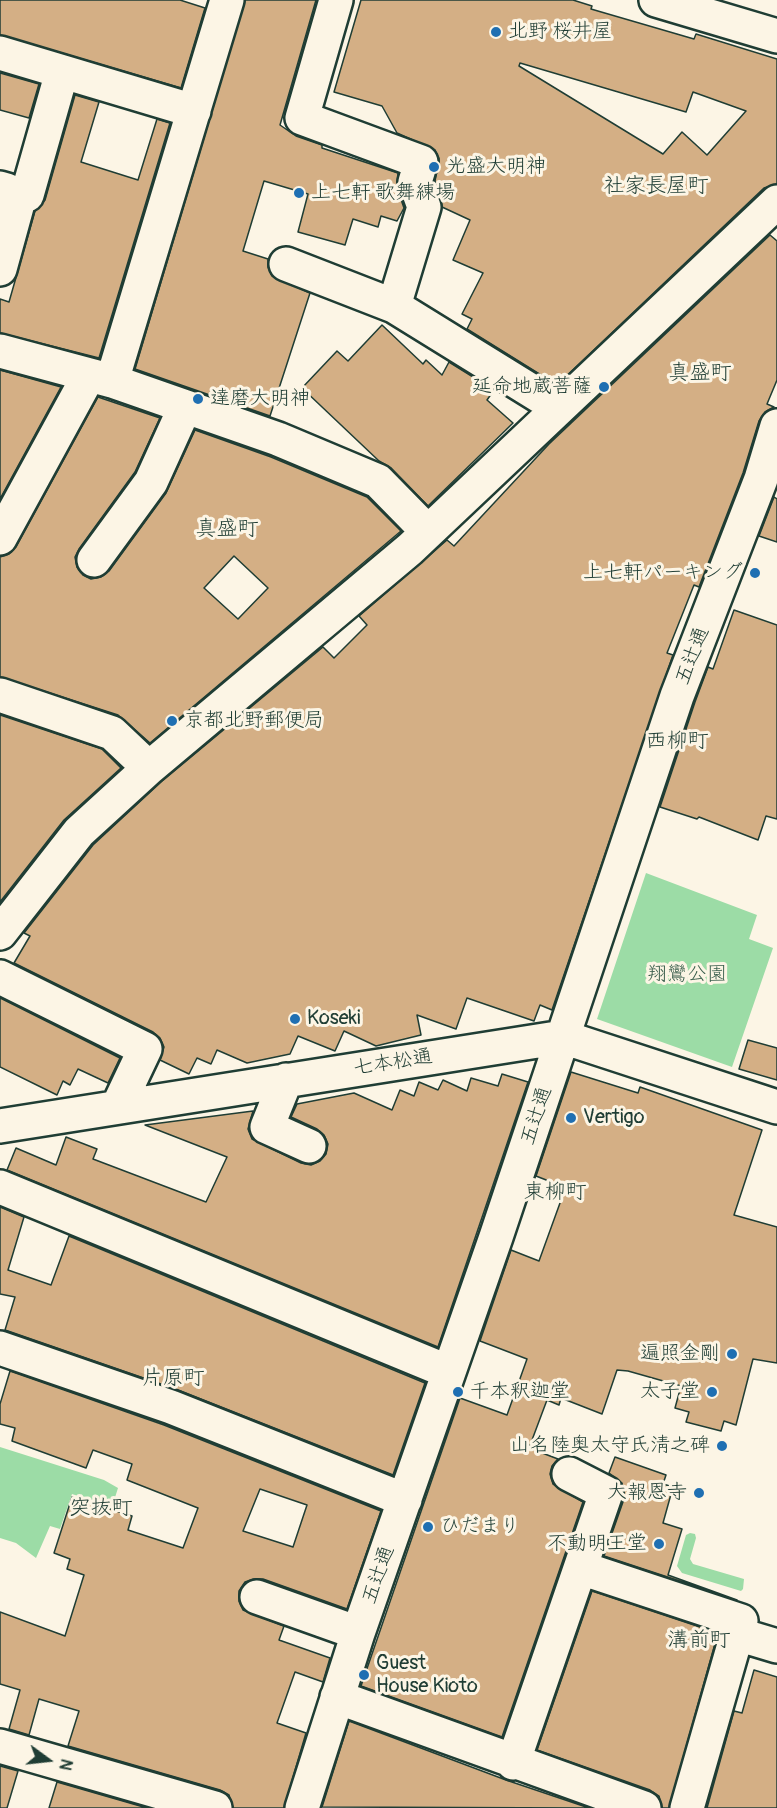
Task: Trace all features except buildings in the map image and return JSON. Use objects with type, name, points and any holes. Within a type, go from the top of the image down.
[{"type":"street","points":[[0,538],[100,378],[194,111],[227,0]]},
{"type":"street","points":[[336,0],[302,118],[421,162],[415,182],[424,207],[394,306]]},
{"type":"street","points":[[656,0],[777,36]]},
{"type":"street","points":[[0,53],[194,111]]},
{"type":"street","points":[[6,192],[27,195],[62,72]]},
{"type":"street","points":[[0,269],[17,207],[6,192]]},
{"type":"street","points":[[0,933],[79,832],[149,768],[410,549],[777,202]]},
{"type":"street","points":[[286,264],[394,306],[559,408]]},
{"type":"street","points":[[0,351],[100,378],[185,407],[278,440],[378,481],[427,531]]},
{"type":"street","points":[[94,560],[151,483],[185,407]]},
{"type":"street","name":"五辻通","points":[[302,1808],[358,1633],[449,1372],[677,696],[761,479],[777,426]]},
{"type":"street","points":[[0,695],[112,733],[149,768]]},
{"type":"street","points":[[0,977],[145,1049],[118,1106]]},
{"type":"street","name":"七本松通","points":[[0,1126],[563,1037],[777,1107]]},
{"type":"street","points":[[286,1080],[267,1127],[309,1146]]},
{"type":"street","points":[[0,1187],[449,1372]]},
{"type":"street","points":[[0,1348],[181,1412],[405,1500]]},
{"type":"street","points":[[513,1763],[606,1493],[568,1474]]},
{"type":"street","points":[[581,1568],[751,1627],[687,1808]]},
{"type":"street","points":[[257,1597],[358,1633]]},
{"type":"street","points":[[337,1697],[513,1763],[644,1808]]},
{"type":"street","points":[[0,1746],[215,1808]]},
{"type":"green space","name":"翔鸞公園","points":[[646,873],[757,915],[749,939],[773,948],[732,1067],[597,1019]]},
{"type":"green space","points":[[0,1447],[104,1480],[118,1488],[112,1507],[72,1494],[60,1529],[50,1526],[36,1558],[16,1543],[0,1538]]},
{"type":"green space","points":[[695,1534],[696,1538],[690,1559],[693,1564],[744,1579],[741,1591],[682,1573],[677,1566],[686,1535]]},
{"type":"place","name":"北野 桜井屋","points":[[496,32]]},
{"type":"place","name":"光盛大明神","points":[[434,167]]},
{"type":"place","name":"上七軒 歌舞練場","points":[[299,193]]},
{"type":"place","name":"延命地蔵菩薩","points":[[604,387]]},
{"type":"place","name":"達磨大明神","points":[[198,399]]},
{"type":"place","name":"上七軒パーキング","points":[[755,573]]},
{"type":"place","name":"京都北野郵便局","points":[[172,721]]},
{"type":"place","name":"Koseki","points":[[295,1019]]},
{"type":"place","name":"Vertigo","points":[[571,1118]]},
{"type":"place","name":"遍照金剛","points":[[732,1354]]},
{"type":"place","name":"千本釈迦堂","points":[[458,1392]]},
{"type":"place","name":"太子堂","points":[[712,1392]]},
{"type":"place","name":"山名陸奥太守氏淸之碑","points":[[722,1446]]},
{"type":"place","name":"大報恩寺","points":[[699,1493]]},
{"type":"place","name":"ひだまり","points":[[428,1527]]},
{"type":"place","name":"不動明王堂","points":[[659,1544]]},
{"type":"place","name":"Guest House Kioto","points":[[364,1675]]},
{"type":"district","name":"社家長屋町","points":[[656,187]]},
{"type":"district","name":"真盛町","points":[[700,374]]},
{"type":"district","name":"真盛町","points":[[227,530]]},
{"type":"district","name":"西柳町","points":[[677,742]]},
{"type":"district","name":"東柳町","points":[[555,1193]]},
{"type":"district","name":"片原町","points":[[173,1379]]},
{"type":"district","name":"突抜町","points":[[101,1509]]},
{"type":"district","name":"溝前町","points":[[699,1641]]}]
